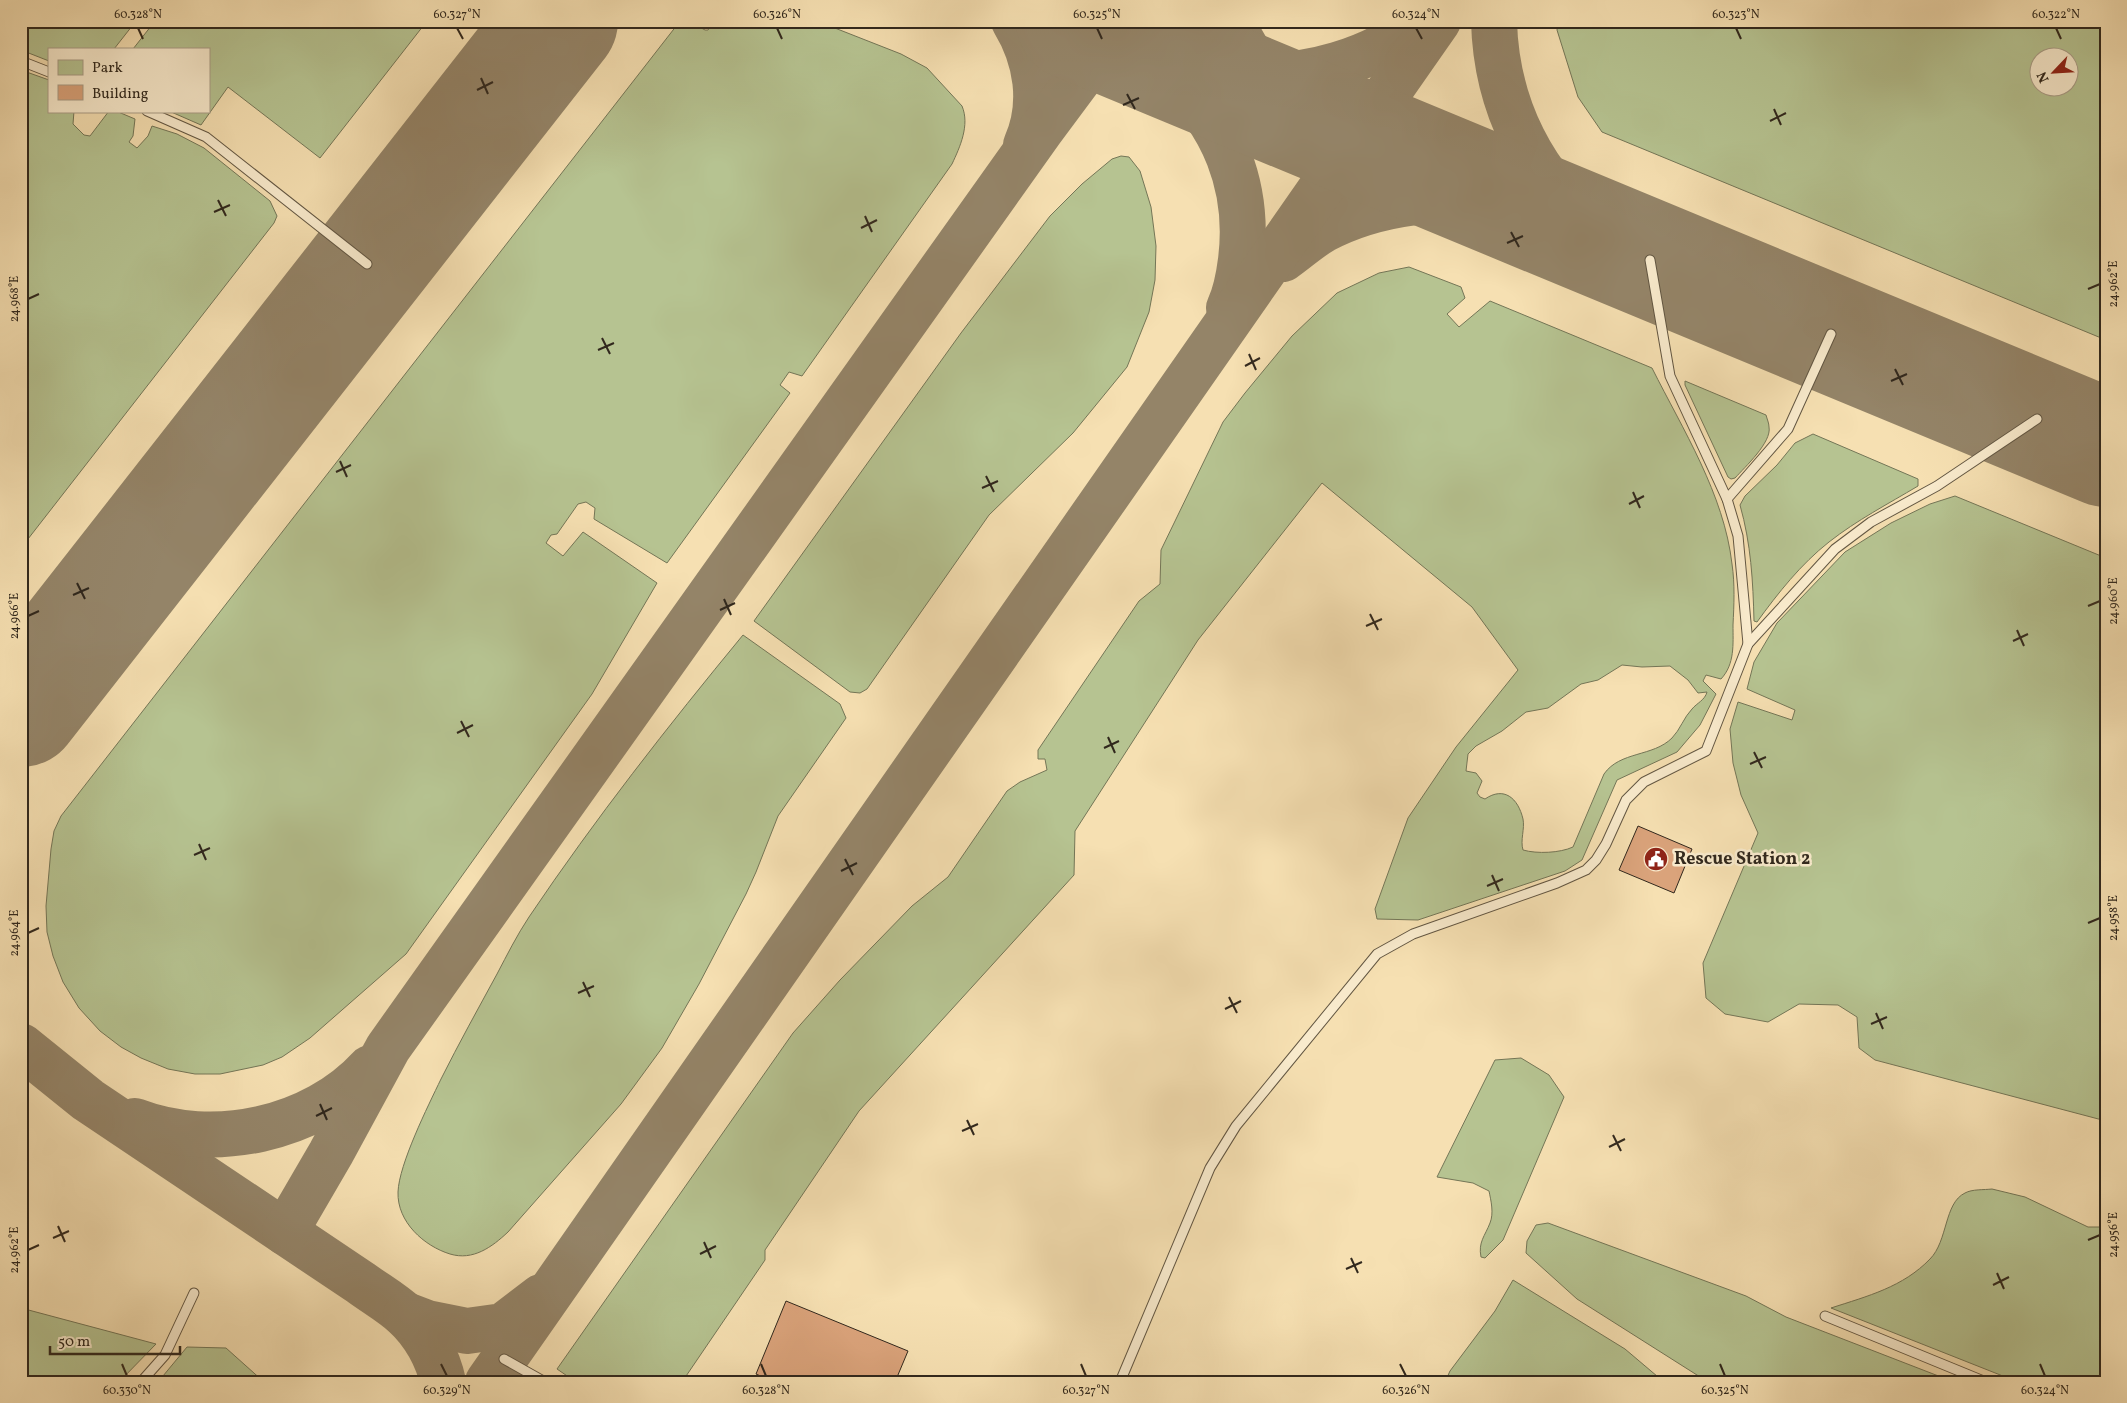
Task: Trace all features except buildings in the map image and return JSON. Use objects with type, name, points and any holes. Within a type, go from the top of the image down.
[{"type":"lane","points":[[21,60],[48,72]]},
{"type":"lane","points":[[150,112],[206,137],[367,264]]},
{"type":"lane","points":[[1650,260],[1670,376],[1727,499],[1738,536],[1748,644]]},
{"type":"lane","points":[[1727,499],[1788,429],[1831,334]]},
{"type":"lane","points":[[1120,1382],[1210,1168],[1236,1126],[1377,954],[1413,934],[1558,884],[1586,870],[1596,860],[1606,844],[1626,800],[1644,782],[1706,751],[1748,644],[1835,549],[1871,522],[1937,486],[2036,419]]},
{"type":"lane","points":[[141,1382],[165,1355],[194,1293]]},
{"type":"lane","points":[[1825,1316],[1986,1382]]},
{"type":"lane","points":[[504,1359],[545,1382]]},
{"type":"green space","points":[[21,21],[136,21],[115,48],[48,48],[48,61],[21,50]]},
{"type":"green space","points":[[155,21],[427,21],[320,158],[228,87],[201,125],[171,112],[210,112],[210,48],[134,48]]},
{"type":"green space","points":[[683,21],[697,21],[696,25],[708,30],[712,24],[710,21],[817,21],[901,54],[927,68],[962,106],[965,121],[963,136],[952,164],[802,376],[789,372],[780,385],[790,393],[667,563],[594,519],[595,508],[586,502],[578,504],[557,534],[551,535],[546,543],[563,556],[583,532],[657,583],[592,694],[406,954],[310,1038],[282,1057],[263,1065],[220,1074],[195,1074],[168,1069],[141,1058],[121,1047],[100,1031],[79,1008],[63,982],[53,956],[47,932],[46,906],[54,831],[61,816],[677,25]]},
{"type":"green space","points":[[1558,21],[2106,21],[2106,340],[1602,132],[1578,97],[1557,30]]},
{"type":"green space","points":[[21,70],[48,80],[48,112],[74,112],[73,124],[84,135],[90,136],[108,112],[118,112],[135,119],[133,136],[129,142],[137,148],[148,136],[152,126],[177,134],[204,148],[270,201],[277,216],[274,223],[21,548]]},
{"type":"green space","points":[[1121,156],[1129,157],[1140,171],[1151,207],[1156,246],[1155,280],[1149,312],[1127,367],[1073,433],[989,515],[867,689],[860,693],[850,692],[754,621],[961,333],[1050,216],[1082,184],[1112,159]]},
{"type":"green space","points":[[1409,267],[1461,287],[1465,298],[1447,314],[1459,327],[1490,301],[1652,368],[1701,463],[1728,538],[1732,564],[1734,594],[1731,660],[1726,673],[1721,679],[1706,675],[1703,681],[1716,694],[1700,725],[1677,752],[1617,780],[1582,860],[1565,871],[1418,920],[1377,919],[1375,909],[1408,818],[1456,747],[1518,670],[1472,607],[1322,483],[1198,640],[1075,831],[1074,875],[859,1111],[765,1250],[765,1260],[682,1382],[576,1382],[557,1369],[793,1033],[840,980],[912,906],[948,877],[1007,791],[1020,782],[1047,770],[1045,759],[1038,759],[1038,750],[1139,601],[1160,584],[1161,550],[1223,422],[1292,336],[1337,293],[1379,273]],"holes":[[[1622,665],[1642,667],[1670,666],[1688,680],[1698,693],[1707,692],[1706,695],[1689,712],[1672,738],[1656,748],[1619,761],[1604,774],[1573,847],[1562,851],[1548,852],[1523,850],[1523,819],[1518,805],[1509,796],[1504,794],[1492,795],[1485,799],[1480,797],[1477,793],[1482,781],[1476,773],[1466,771],[1468,754],[1476,746],[1502,731],[1526,712],[1548,708],[1581,684],[1598,680]]]},
{"type":"green space","points":[[1685,381],[1766,415],[1769,433],[1766,440],[1757,454],[1735,478],[1731,479],[1728,477],[1685,385]]},
{"type":"green space","points":[[1813,434],[1918,479],[1918,486],[1850,526],[1829,542],[1790,579],[1757,622],[1754,621],[1751,563],[1740,505],[1745,496],[1777,465],[1795,443]]},
{"type":"green space","points":[[1955,496],[2106,558],[2106,1121],[1875,1060],[1859,1048],[1857,1017],[1838,1005],[1799,1004],[1768,1022],[1725,1014],[1706,998],[1703,963],[1758,833],[1741,795],[1733,763],[1730,729],[1738,702],[1792,720],[1795,710],[1747,689],[1754,662],[1777,623],[1845,552],[1891,523],[1930,504]]},
{"type":"green space","points":[[743,635],[840,704],[846,718],[778,816],[746,894],[699,984],[662,1048],[621,1104],[508,1232],[495,1243],[482,1251],[467,1256],[458,1256],[440,1250],[422,1239],[407,1223],[399,1203],[398,1192],[403,1166],[441,1079],[512,945],[529,917],[633,773]]},
{"type":"green space","points":[[1521,1058],[1549,1075],[1564,1097],[1503,1240],[1485,1258],[1481,1257],[1480,1247],[1492,1215],[1489,1191],[1473,1183],[1437,1177],[1495,1060]]},
{"type":"green space","points":[[1992,1189],[2025,1197],[2088,1227],[2106,1227],[2106,1382],[2018,1382],[1831,1308],[1884,1290],[1920,1269],[1936,1251],[1949,1214],[1958,1198],[1971,1191]]},
{"type":"green space","points":[[1548,1223],[1746,1296],[1786,1317],[1954,1382],[1708,1382],[1577,1299],[1526,1253],[1527,1241],[1536,1225]]},
{"type":"green space","points":[[1513,1280],[1625,1349],[1664,1382],[1445,1382],[1450,1371],[1495,1311]]},
{"type":"green space","points":[[21,1308],[156,1344],[119,1382],[21,1382]]},
{"type":"green space","points":[[187,1347],[226,1348],[264,1382],[158,1382]]},
{"type":"taxiway","points":[[1014,21],[1028,51],[1033,66],[1035,82],[1035,114],[1026,145]]},
{"type":"taxiway","points":[[285,1232],[331,1153],[388,1048],[1041,130],[1122,21]]},
{"type":"taxiway","points":[[1232,21],[1252,58],[1274,85],[1302,107],[1336,128]]},
{"type":"taxiway","points":[[1149,51],[1242,74],[1290,74],[1314,71],[1360,57],[1403,35],[1422,21]]},
{"type":"taxiway","points":[[488,1382],[1438,21]]},
{"type":"taxiway","points":[[1494,21],[1496,52],[1502,82],[1511,111],[1523,139],[1538,165],[1556,189],[1577,211],[1601,231],[1650,260]]},
{"type":"taxiway","points":[[1086,26],[1139,53],[1168,73],[1188,92],[1218,134],[1229,157],[1237,181],[1243,233],[1237,284],[1229,308]]},
{"type":"taxiway","points":[[1283,259],[1318,233],[1344,220],[1413,202],[1437,200],[1484,201],[1506,205],[1554,220]]},
{"type":"taxiway","points":[[21,1046],[88,1100],[400,1311],[424,1337],[438,1364],[443,1382]]},
{"type":"taxiway","points":[[135,1121],[165,1130],[197,1134],[229,1134],[260,1129],[291,1120],[320,1107],[347,1089],[370,1068]]},
{"type":"taxiway","points":[[406,1315],[427,1323],[467,1331],[503,1326],[541,1297]]},
{"type":"runway","points":[[21,708],[559,21]]},
{"type":"runway","points":[[1075,21],[2106,448]]},
{"type":"place","name":"Rescue Station 2","points":[[1656,859]]}]
